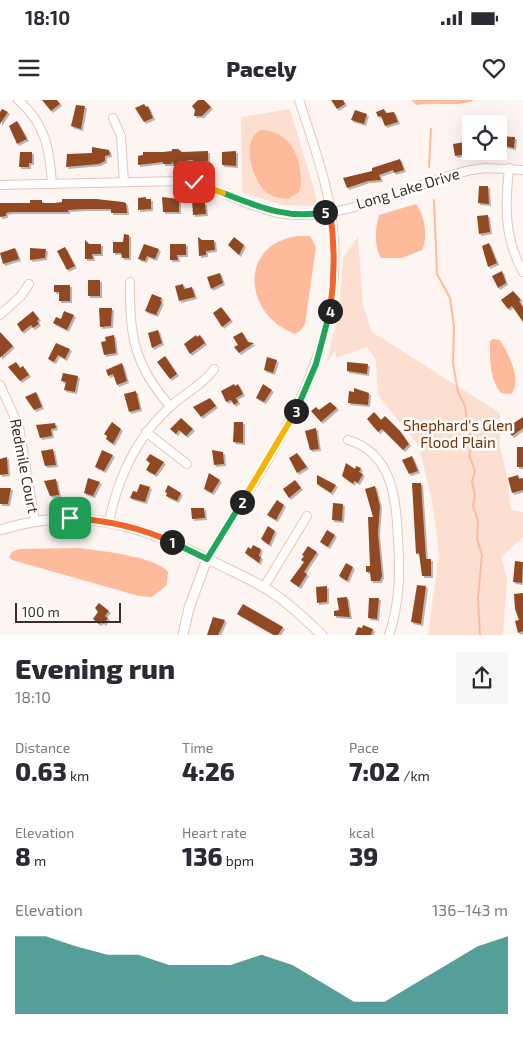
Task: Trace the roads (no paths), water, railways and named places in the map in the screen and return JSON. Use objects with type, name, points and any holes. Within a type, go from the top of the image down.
[{"type":"main road","points":[[0,530],[36,521],[70,518],[109,522],[149,533],[264,587],[292,608],[322,635]]},
{"type":"main road","points":[[183,635],[189,608],[207,559]]},
{"type":"street","points":[[18,100],[36,119],[45,135],[50,155],[52,184]]},
{"type":"street","points":[[207,559],[290,422],[316,364],[328,321],[334,288],[334,239],[320,165],[299,100]]},
{"type":"street","points":[[113,118],[121,136],[124,182]]},
{"type":"street","name":"Long Lake Drive","points":[[0,185],[194,182],[279,213],[303,215],[330,211],[390,196],[456,173],[485,168],[523,170]]},
{"type":"street","points":[[509,168],[505,206],[508,234],[523,272]]},
{"type":"street","points":[[130,282],[130,326],[136,352],[151,383],[170,406]]},
{"type":"street","points":[[0,315],[21,296],[29,284]]},
{"type":"street","points":[[109,522],[120,481],[132,455],[146,432],[170,406],[207,380],[214,369]]},
{"type":"street","name":"Redmile Court","points":[[0,384],[19,427],[36,521]]},
{"type":"street","points":[[146,432],[187,464]]},
{"type":"street","points":[[348,440],[364,446],[378,460],[386,470],[394,490],[400,575],[395,616],[389,635]]},
{"type":"street","points":[[264,587],[307,516]]},
{"type":"waterway","points":[[429,167],[431,129]]},
{"type":"waterway","points":[[434,200],[437,274],[450,298],[454,326],[453,363],[458,392],[465,406],[467,422],[473,442],[469,455],[475,471],[472,482],[475,495],[473,506],[478,521],[477,539],[482,555],[478,598],[480,635]]},
{"type":"park label","name":"Shephard's Glen Flood Plain","points":[[458,434]]}]
